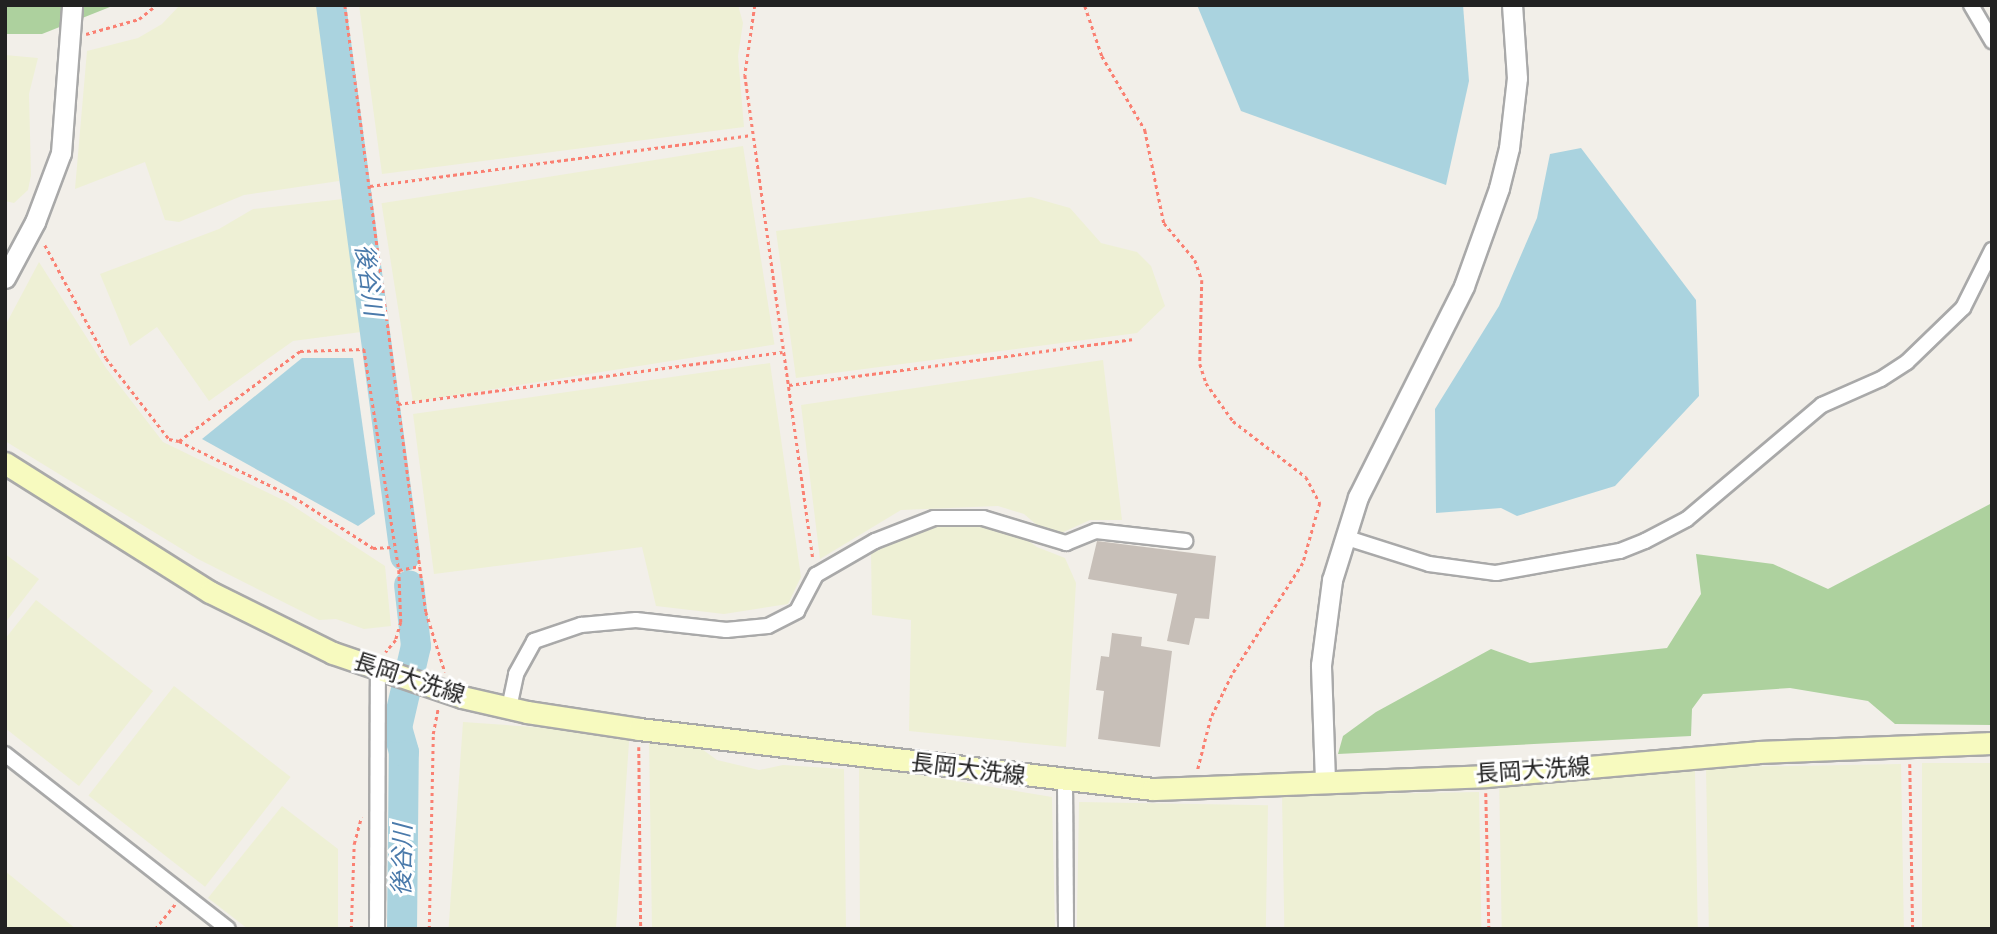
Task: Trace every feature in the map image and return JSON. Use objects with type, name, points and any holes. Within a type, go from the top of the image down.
[{"type":"main road","name":"長岡大洗線","points":[[5,463],[210,592],[383,673],[438,691],[509,708],[639,729],[1065,782],[1193,789],[1325,781],[1486,776],[1758,752],[1992,743]]},
{"type":"street","points":[[5,278],[35,222],[61,153],[72,5]]},
{"type":"street","points":[[1325,781],[1323,640],[1345,537],[1358,497],[1464,286],[1499,188],[1509,148],[1517,78],[1512,5]]},
{"type":"street","points":[[1971,5],[1992,41]]},
{"type":"street","points":[[1345,537],[1429,564],[1496,573],[1620,551],[1664,533],[1727,488],[1822,405],[1851,389],[1881,379],[1907,362],[1963,308],[1992,250]]},
{"type":"street","points":[[509,708],[516,674],[534,641],[581,625],[636,620],[726,630],[768,626],[797,611],[816,575],[875,541],[934,518],[983,518],[1066,543],[1096,531],[1185,541]]},
{"type":"street","points":[[377,929],[383,673]]},
{"type":"street","points":[[5,754],[228,929]]},
{"type":"street","points":[[1065,782],[1066,929]]},
{"type":"path","points":[[70,39],[139,19],[156,5]]},
{"type":"path","points":[[345,5],[426,612],[445,662],[438,691],[433,734],[429,929]]},
{"type":"path","points":[[755,5],[745,75],[816,575]]},
{"type":"path","points":[[1085,6],[1102,56],[1146,130],[1164,223],[1195,260],[1202,280],[1200,364],[1206,383],[1233,421],[1306,477],[1320,503],[1303,563],[1232,675],[1211,718],[1193,789]]},
{"type":"path","points":[[370,186],[753,135]]},
{"type":"path","points":[[35,222],[54,269],[106,358],[169,439],[179,441],[294,497],[373,548],[394,547]]},
{"type":"path","points":[[788,386],[1132,339]]},
{"type":"path","points":[[179,441],[300,351],[364,349],[399,570],[401,622],[383,673]]},
{"type":"path","points":[[398,404],[783,352]]},
{"type":"path","points":[[399,570],[420,566]]},
{"type":"path","points":[[639,729],[641,929]]},
{"type":"path","points":[[1910,745],[1913,929]]},
{"type":"path","points":[[1486,776],[1489,929]]},
{"type":"path","points":[[351,929],[354,844],[362,814]]},
{"type":"path","points":[[155,929],[183,894]]},
{"type":"green space","points":[[5,5],[115,5],[42,34],[5,34]]},
{"type":"green space","points":[[180,5],[319,5],[339,181],[244,195],[179,222],[165,220],[145,162],[75,189],[87,51],[138,38],[162,24]]},
{"type":"green space","points":[[359,5],[738,5],[743,23],[738,56],[744,127],[382,174]]},
{"type":"green space","points":[[5,55],[38,58],[29,94],[31,175],[28,190],[14,203],[5,201]]},
{"type":"green space","points":[[743,146],[774,345],[413,402],[382,203]]},
{"type":"green space","points":[[1031,197],[1070,208],[1101,243],[1137,252],[1151,266],[1165,306],[1137,333],[796,378],[776,231]]},
{"type":"green space","points":[[343,199],[361,332],[293,341],[209,401],[157,327],[130,346],[100,274],[219,229],[253,209]]},
{"type":"green space","points":[[39,262],[106,368],[163,442],[287,502],[385,566],[391,626],[364,629],[336,619],[319,620],[198,559],[5,441],[5,326]]},
{"type":"green space","points":[[1103,360],[1122,520],[1090,520],[1057,535],[1045,532],[1024,514],[998,506],[901,510],[820,559],[801,405]]},
{"type":"green space","points":[[770,363],[801,577],[788,604],[724,614],[656,606],[642,547],[434,574],[413,414]]},
{"type":"green space","points":[[1992,503],[1992,725],[1895,724],[1868,701],[1790,688],[1703,694],[1692,709],[1691,736],[1338,754],[1343,736],[1376,712],[1491,649],[1530,663],[1667,648],[1701,594],[1696,554],[1773,564],[1828,589]]},
{"type":"green space","points":[[929,522],[985,524],[1016,532],[1037,547],[1065,558],[1076,583],[1066,747],[909,731],[911,620],[872,615],[871,552],[903,531]]},
{"type":"green space","points":[[5,554],[39,579],[5,623]]},
{"type":"green space","points":[[36,600],[153,691],[79,786],[5,728],[5,639]]},
{"type":"green space","points":[[174,686],[291,777],[205,887],[88,796]]},
{"type":"green space","points":[[463,722],[630,734],[616,929],[449,928]]},
{"type":"green space","points":[[649,738],[695,744],[717,760],[759,770],[783,765],[844,769],[846,929],[652,929]]},
{"type":"green space","points":[[1922,763],[1992,763],[1992,929],[1922,929]]},
{"type":"green space","points":[[1901,764],[1904,929],[1709,929],[1706,767]]},
{"type":"green space","points":[[859,765],[1052,797],[1055,929],[860,929]]},
{"type":"green space","points":[[1695,771],[1698,929],[1502,929],[1499,774]]},
{"type":"green space","points":[[1479,792],[1481,929],[1284,929],[1282,795]]},
{"type":"green space","points":[[1079,802],[1268,805],[1266,929],[1077,929]]},
{"type":"green space","points":[[282,806],[338,849],[338,929],[248,929],[208,898]]},
{"type":"green space","points":[[5,871],[76,929],[5,929]]},
{"type":"water","points":[[1197,5],[1463,5],[1469,81],[1446,185],[1241,111]]},
{"type":"water","points":[[1581,148],[1696,300],[1699,396],[1615,486],[1517,516],[1501,508],[1436,513],[1435,409],[1499,306],[1537,218],[1550,154]]},
{"type":"water","points":[[302,358],[353,358],[375,514],[358,526],[202,439]]},
{"type":"building","points":[[1097,541],[1216,556],[1209,619],[1195,618],[1189,645],[1167,641],[1177,594],[1088,579]]},
{"type":"building","points":[[1112,633],[1142,637],[1141,646],[1172,651],[1160,747],[1098,739],[1104,691],[1096,690],[1101,656],[1109,657]]},
{"type":"waterway","name":"後谷川","points":[[331,5],[405,556]]},
{"type":"waterway","name":"後谷川","points":[[402,929],[404,752],[397,728],[416,646],[409,585]]}]
